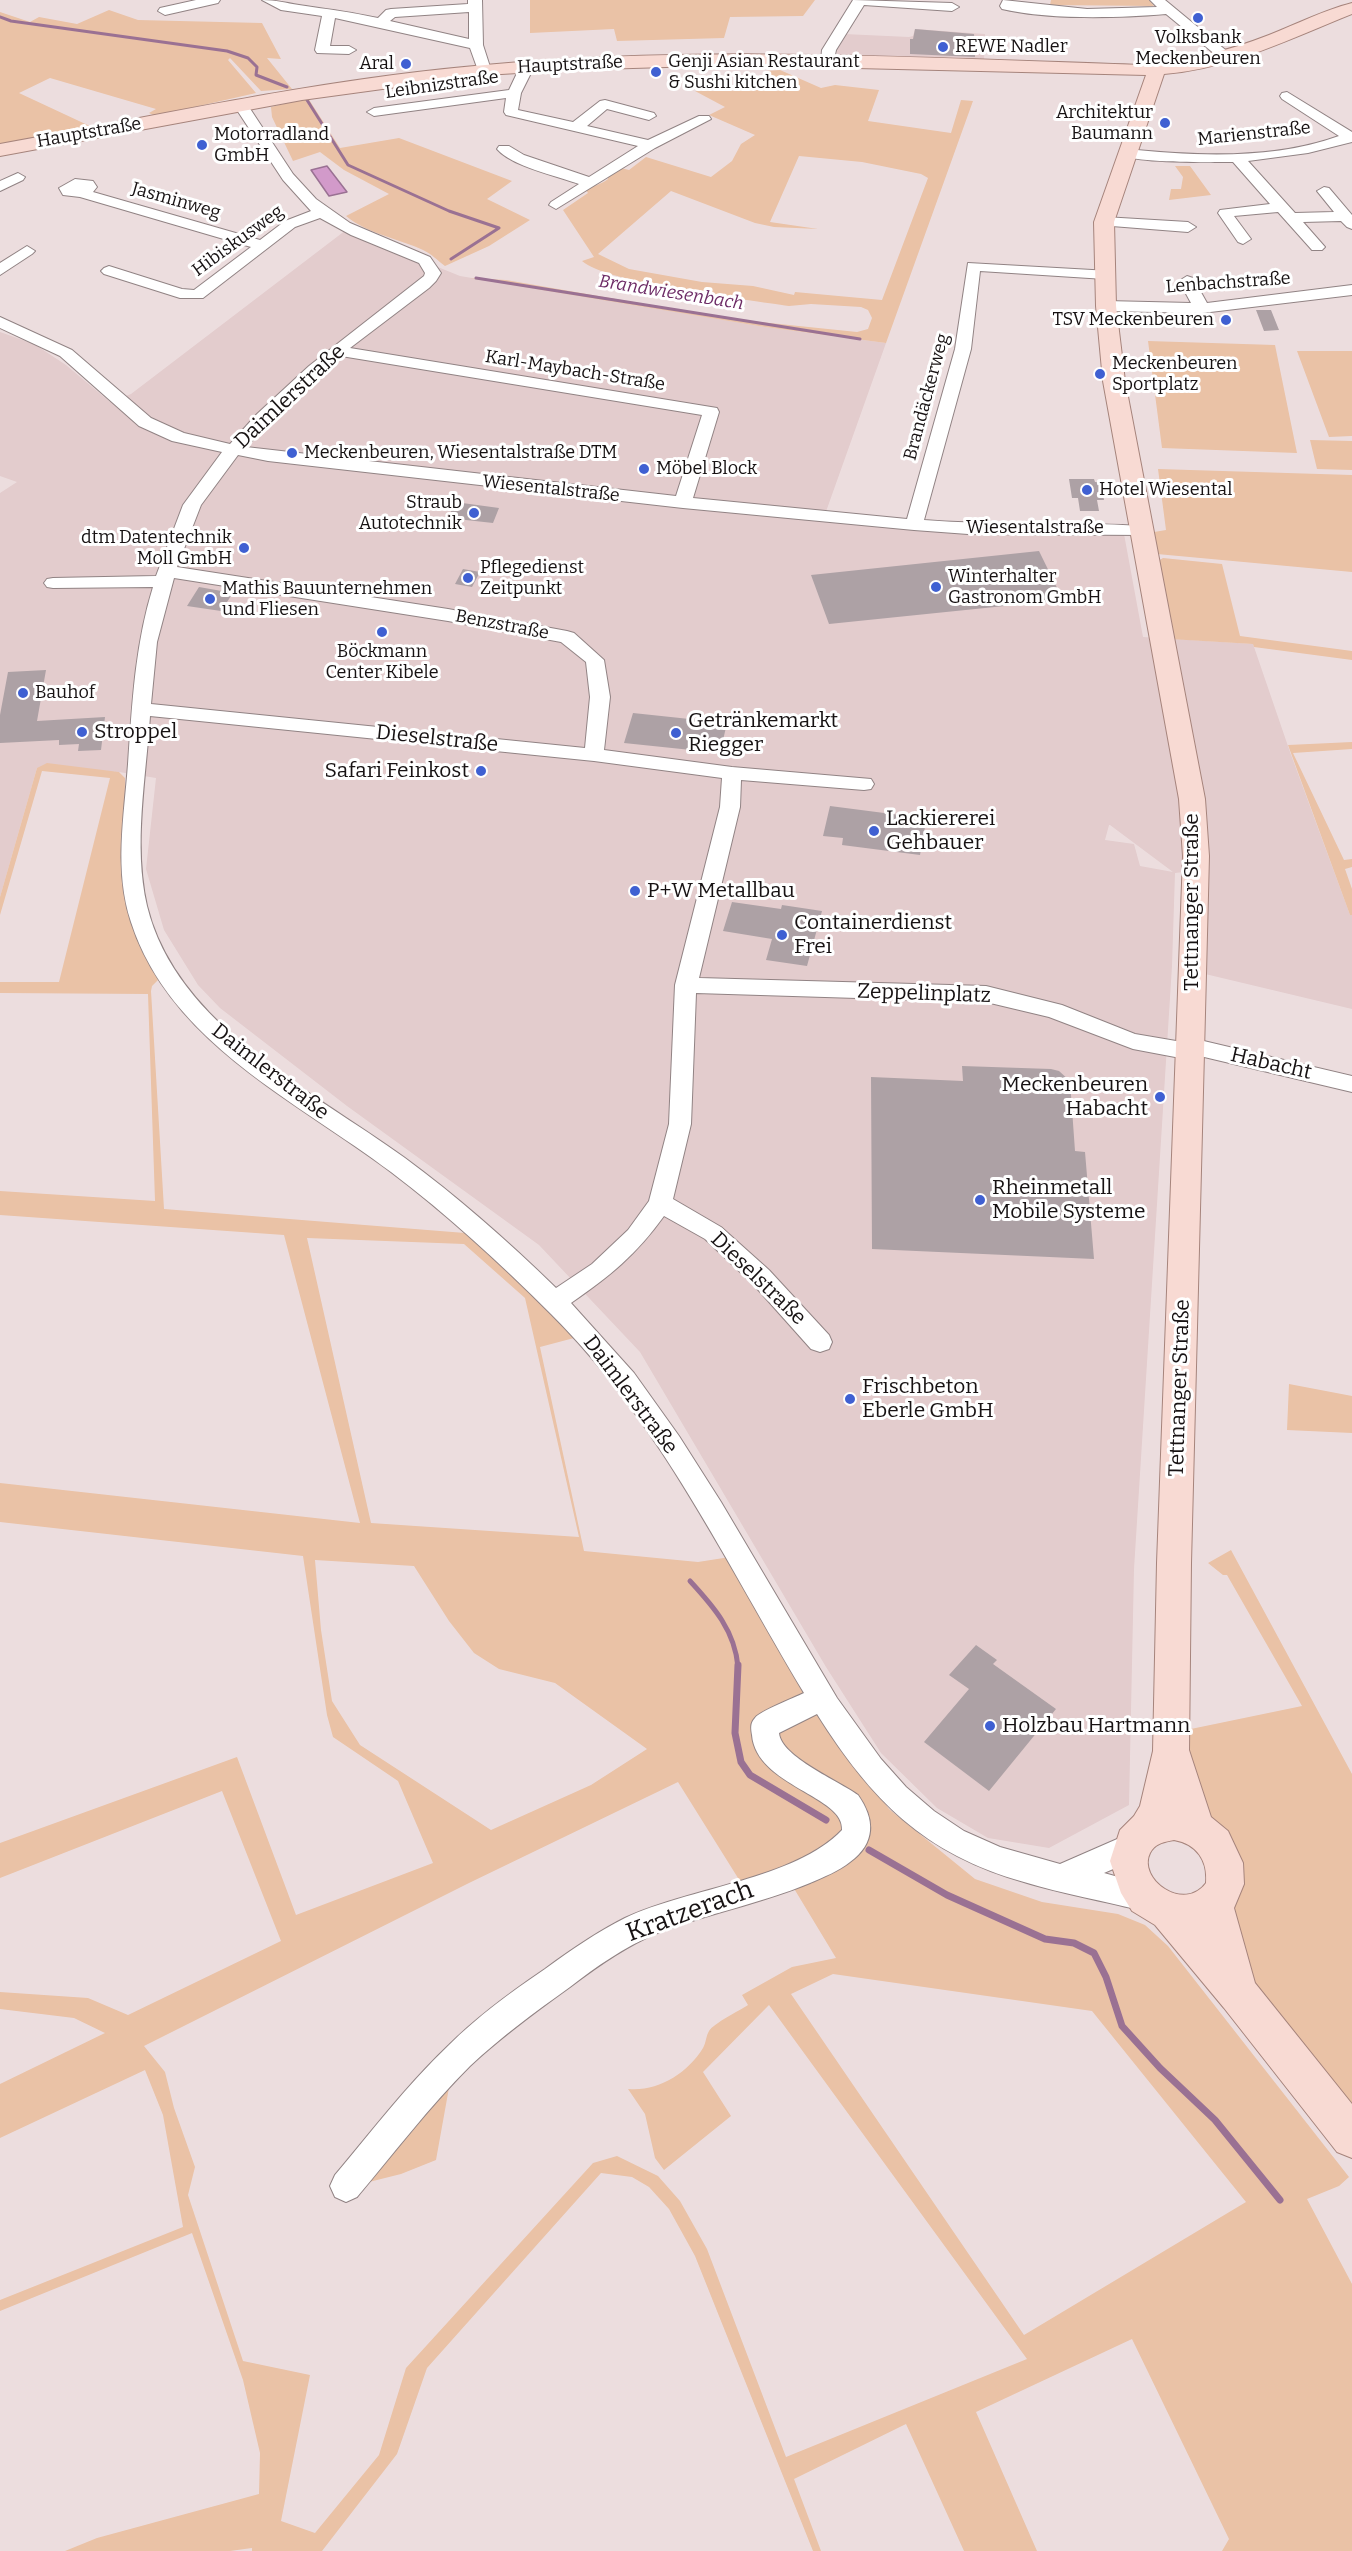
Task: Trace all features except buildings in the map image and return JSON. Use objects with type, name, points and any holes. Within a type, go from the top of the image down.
[{"type":"main road","name":"Hauptstraße","points":[[0,150],[240,104],[382,81],[524,67],[604,62],[828,61],[1157,69],[1188,67],[1227,57],[1352,8]]},
{"type":"main road","name":"Tettnanger Straße","points":[[1139,1838],[1161,1797],[1172,1751],[1174,1551],[1196,882],[1192,799],[1114,381],[1106,306],[1104,222],[1157,69]]},
{"type":"main road","name":"Tettnanger Straße","points":[[1172,1751],[1196,1828]]},
{"type":"main road","points":[[1156,1904],[1195,1913],[1214,1903],[1225,1886],[1225,1864],[1215,1843],[1196,1828],[1174,1822],[1160,1823],[1139,1838],[1129,1860],[1130,1874],[1156,1904],[1238,1994],[1352,2137]]},
{"type":"main road","points":[[1214,1903],[1238,1994]]},
{"type":"street","points":[[165,11],[213,0]]},
{"type":"street","points":[[269,0],[286,7],[329,12],[476,45]]},
{"type":"street","points":[[1010,0],[1007,6],[1035,5],[1127,15],[1162,5],[1227,57]]},
{"type":"street","points":[[828,61],[830,50],[860,1],[952,7]]},
{"type":"street","points":[[381,23],[391,13],[476,4],[476,45],[484,70]]},
{"type":"street","points":[[329,12],[322,50],[349,50]]},
{"type":"street","points":[[524,67],[525,71],[514,93],[511,112],[650,145]]},
{"type":"street","name":"Leibnizstraße","points":[[374,112],[514,93]]},
{"type":"street","name":"Marienstraße","points":[[1287,96],[1351,137]]},
{"type":"street","name":"Daimlerstraße","points":[[240,104],[274,156],[321,212],[341,225],[416,255],[425,260],[433,269],[431,278],[400,304],[372,322],[298,384],[234,449],[192,506],[165,576],[148,643],[132,855],[133,883],[138,911],[148,938],[176,987],[232,1048],[396,1164],[465,1219],[554,1302],[601,1352],[659,1428],[823,1697],[871,1767],[921,1818],[951,1839],[1008,1865],[1064,1876],[1156,1904]]},
{"type":"street","points":[[576,127],[605,104],[649,116]]},
{"type":"street","points":[[556,205],[650,145],[704,119]]},
{"type":"street","name":"Marienstraße","points":[[1126,153],[1178,159],[1239,159],[1323,146],[1351,137]]},
{"type":"street","points":[[504,149],[519,158],[591,183]]},
{"type":"street","points":[[1239,159],[1317,247]]},
{"type":"street","points":[[0,187],[18,177]]},
{"type":"street","points":[[1324,191],[1348,220]]},
{"type":"street","name":"Jasminweg","points":[[81,193],[261,245]]},
{"type":"street","name":"Hibiskusweg","points":[[110,271],[180,293],[197,295],[290,224],[321,212]]},
{"type":"street","points":[[1243,239],[1227,212],[1288,213],[1348,220]]},
{"type":"street","points":[[1104,222],[1188,227]]},
{"type":"street","points":[[0,270],[27,251]]},
{"type":"street","name":"Brandäckerweg","points":[[914,525],[963,349],[973,266],[1105,274]]},
{"type":"street","points":[[1187,281],[1202,308]]},
{"type":"street","name":"Lenbachstraße","points":[[1106,306],[1202,308],[1352,290]]},
{"type":"street","name":"Wiesentalstraße","points":[[0,322],[66,353],[145,422],[178,437],[268,456],[683,503],[914,525],[968,529],[1096,528],[1141,531]]},
{"type":"street","name":"Karl-Maybach-Straße","points":[[339,351],[711,412],[683,503]]},
{"type":"street","name":"Benzstraße","points":[[53,583],[165,576],[448,615],[567,637],[595,660],[600,697],[594,755]]},
{"type":"street","name":"Dieselstraße","points":[[142,710],[594,755],[732,773],[864,784]]},
{"type":"street","points":[[554,1302],[600,1271],[636,1237],[660,1203],[680,1124],[686,985],[730,807],[732,773]]},
{"type":"street","name":"Zeppelinplatz","points":[[686,985],[986,994],[1054,1010],[1133,1041],[1191,1049]]},
{"type":"street","name":"Habacht","points":[[1191,1049],[1352,1084]]},
{"type":"street","name":"Dieselstraße","points":[[660,1203],[712,1233],[761,1277],[820,1342]]},
{"type":"street","name":"Kratzerach","points":[[346,2186],[459,2056],[517,2006],[587,1955],[649,1922],[790,1876],[831,1858],[851,1842],[857,1826],[855,1815],[848,1804],[773,1756],[764,1737],[765,1726],[823,1697]]},
{"type":"street","points":[[1064,1876],[1139,1838]]},
{"type":"shaded area","points":[[530,0],[815,0],[803,16],[730,17],[724,38],[617,41],[614,29],[530,33]]},
{"type":"shaded area","points":[[1051,0],[1149,0],[1154,6],[1050,5]]},
{"type":"shaded area","points":[[109,10],[138,20],[262,23],[281,59],[267,58],[292,89],[261,91],[230,58],[228,60],[256,93],[155,116],[149,113],[156,109],[50,78],[19,93],[94,128],[0,145],[0,12],[30,22],[39,17],[77,24]]},
{"type":"shaded area","points":[[915,29],[985,34],[984,60],[838,57],[836,48],[844,34],[909,37],[913,36]]},
{"type":"shaded area","points":[[780,70],[821,88],[835,85],[879,90],[868,121],[951,133],[961,100],[973,101],[886,343],[765,327],[470,278],[506,280],[731,319],[857,332],[868,329],[872,318],[868,310],[861,307],[811,304],[789,306],[713,295],[619,276],[596,269],[582,261],[594,257],[563,210],[588,193],[586,190],[605,181],[608,176],[621,168],[629,170],[646,157],[711,177],[732,161],[741,144],[755,135],[709,115],[725,107],[695,91],[756,90],[760,78],[766,71]],"holes":[[[799,156],[862,162],[921,174],[928,178],[882,300],[795,292],[794,295],[753,286],[702,282],[629,269],[598,254],[671,191],[755,223],[774,227],[818,229],[770,222]]]},
{"type":"shaded area","points":[[308,98],[340,148],[399,138],[512,181],[487,199],[530,220],[489,246],[445,266],[423,250],[373,232],[346,216],[389,194],[344,170],[320,152],[293,161],[272,117],[271,107]]},
{"type":"shaded area","points":[[327,166],[347,192],[329,196],[311,170]]},
{"type":"shaded area","points":[[1175,166],[1190,166],[1211,195],[1169,200],[1171,189],[1181,189],[1183,177]]},
{"type":"shaded area","points":[[346,230],[460,276],[765,327],[886,343],[823,520],[1124,534],[1143,637],[1253,644],[1290,752],[1350,915],[1352,915],[1352,1009],[1201,973],[1202,870],[1175,873],[1172,966],[1134,1569],[1129,1805],[1049,1848],[988,1838],[937,1808],[881,1753],[826,1667],[640,1352],[539,1245],[347,1106],[220,1008],[198,985],[164,930],[146,869],[156,778],[119,772],[37,768],[0,897],[0,493],[17,482],[0,476],[0,332],[34,344],[66,365],[110,402],[131,394]],"holes":[[[1110,825],[1173,872],[1140,866],[1134,844],[1105,840]]]},
{"type":"shaded area","points":[[1148,341],[1275,345],[1297,453],[1162,448]]},
{"type":"shaded area","points":[[1297,351],[1352,351],[1352,436],[1329,437]]},
{"type":"shaded area","points":[[1310,440],[1352,441],[1352,470],[1317,469]]},
{"type":"shaded area","points":[[1158,469],[1352,475],[1352,572],[1157,554],[1154,532],[1166,530]]},
{"type":"shaded area","points":[[1163,558],[1222,564],[1240,636],[1352,651],[1352,660],[1254,647],[1253,644],[1170,639],[1158,561]]},
{"type":"shaded area","points":[[1352,742],[1352,749],[1293,753],[1344,860],[1352,859],[1352,867],[1345,869],[1352,889],[1352,915],[1350,915],[1288,745]]},
{"type":"shaded area","points":[[47,763],[119,772],[125,778],[124,873],[128,911],[158,980],[152,986],[151,991],[164,1209],[465,1233],[528,1291],[574,1338],[540,1347],[584,1551],[698,1562],[730,1557],[862,1771],[889,1809],[975,1879],[1042,1902],[1118,1914],[1145,1925],[1168,1946],[1349,2177],[1339,2186],[1307,2199],[1352,2284],[1352,2551],[1222,2551],[1229,2539],[1132,2339],[976,2412],[1037,2551],[964,2551],[906,2424],[794,2479],[821,2551],[813,2551],[695,2256],[669,2209],[649,2187],[632,2177],[601,2173],[427,2368],[397,2454],[322,2551],[252,2551],[252,2548],[230,2551],[65,2551],[97,2538],[259,2494],[260,2453],[243,2380],[192,2233],[0,2311],[0,2300],[183,2227],[163,2115],[145,2070],[0,2138],[0,2084],[105,2033],[74,2018],[0,2009],[0,1992],[88,1998],[128,2015],[281,1941],[222,1791],[0,1878],[0,1843],[237,1757],[296,1915],[433,1863],[398,1781],[333,1737],[327,1715],[303,1556],[0,1522],[0,1483],[360,1523],[284,1235],[0,1215],[0,1191],[155,1201],[148,994],[0,993],[0,982],[59,982],[110,778],[42,771],[0,915],[0,897],[37,768]],"holes":[[[307,1238],[464,1244],[525,1298],[579,1537],[371,1523]],[[315,1560],[414,1566],[449,1621],[474,1653],[499,1669],[555,1683],[647,1749],[591,1785],[491,1830],[360,1745],[332,1701],[321,1630]],[[678,1782],[743,1886],[784,1872],[836,1958],[792,1967],[742,1995],[748,2005],[712,2028],[703,2048],[689,2066],[670,2079],[650,2088],[628,2089],[645,2114],[655,2158],[664,2170],[731,2116],[703,2072],[769,2005],[1027,2359],[786,2457],[707,2249],[680,2201],[658,2176],[617,2156],[593,2163],[406,2368],[379,2455],[315,2533],[281,2521],[310,2375],[243,2361],[188,2195],[195,2167],[174,2108],[165,2072],[144,2046],[469,1883]],[[833,1974],[1092,2011],[1246,2202],[1024,2335],[791,1994]]]},
{"type":"shaded area","points":[[1289,1384],[1352,1396],[1352,1433],[1287,1430]]},
{"type":"shaded area","points":[[1231,1550],[1352,1774],[1352,2116],[1250,1983],[1211,1822],[1190,1764],[1186,1730],[1302,1706],[1227,1575],[1223,1575],[1208,1563]]},
{"type":"shaded area","points":[[452,2071],[436,2160],[401,2174],[357,2185]]},
{"type":"waterway","name":"Brandwiesenbach","points":[[0,17],[11,21],[227,51],[248,58],[257,67],[256,75],[287,87]]},
{"type":"waterway","name":"Brandwiesenbach","points":[[307,100],[348,165],[449,211],[499,228],[451,259]]},
{"type":"waterway","name":"Brandwiesenbach","points":[[476,278],[860,339]]},
{"type":"waterway","points":[[690,1581],[722,1620],[733,1642],[738,1667]]},
{"type":"waterway","points":[[738,1667],[735,1733],[741,1762],[750,1775],[826,1820]]},
{"type":"waterway","points":[[869,1850],[947,1895],[1045,1939],[1074,1943],[1094,1953],[1106,1977],[1122,2026],[1160,2068],[1215,2120],[1280,2200]]},
{"type":"place","name":"Volksbank Meckenbeuren","points":[[1198,18]]},
{"type":"place","name":"REWE Nadler","points":[[943,47]]},
{"type":"place","name":"Aral","points":[[406,64]]},
{"type":"place","name":"Genji Asian Restaurant & Sushi kitchen","points":[[656,72]]},
{"type":"place","name":"Architektur Baumann","points":[[1165,123]]},
{"type":"place","name":"Motorradland GmbH","points":[[202,145]]},
{"type":"place","name":"TSV Meckenbeuren","points":[[1226,320]]},
{"type":"place","name":"Meckenbeuren Sportplatz","points":[[1100,374]]},
{"type":"place","name":"Meckenbeuren, Wiesentalstraße DTM","points":[[292,453]]},
{"type":"place","name":"Möbel Block","points":[[644,469]]},
{"type":"place","name":"Hotel Wiesental","points":[[1087,490]]},
{"type":"place","name":"Straub Autotechnik","points":[[474,513]]},
{"type":"place","name":"dtm Datentechnik Moll GmbH","points":[[244,548]]},
{"type":"place","name":"Pflegedienst Zeitpunkt","points":[[468,578]]},
{"type":"place","name":"Winterhalter Gastronom GmbH","points":[[936,587]]},
{"type":"place","name":"Mathis Bauunternehmen und Fliesen","points":[[210,599]]},
{"type":"place","name":"Böckmann Center Kibele","points":[[382,632]]},
{"type":"place","name":"Bauhof","points":[[23,693]]},
{"type":"place","name":"Stroppel","points":[[82,732]]},
{"type":"place","name":"Getränkemarkt Riegger","points":[[676,733]]},
{"type":"place","name":"Safari Feinkost","points":[[481,771]]},
{"type":"place","name":"Lackiererei Gehbauer","points":[[874,831]]},
{"type":"place","name":"P+W Metallbau","points":[[635,891]]},
{"type":"place","name":"Containerdienst Frei","points":[[782,935]]},
{"type":"place","name":"Meckenbeuren Habacht","points":[[1160,1097]]},
{"type":"place","name":"Rheinmetall Mobile Systeme","points":[[980,1200]]},
{"type":"place","name":"Frischbeton Eberle GmbH","points":[[850,1399]]},
{"type":"place","name":"Holzbau Hartmann","points":[[990,1726]]}]
